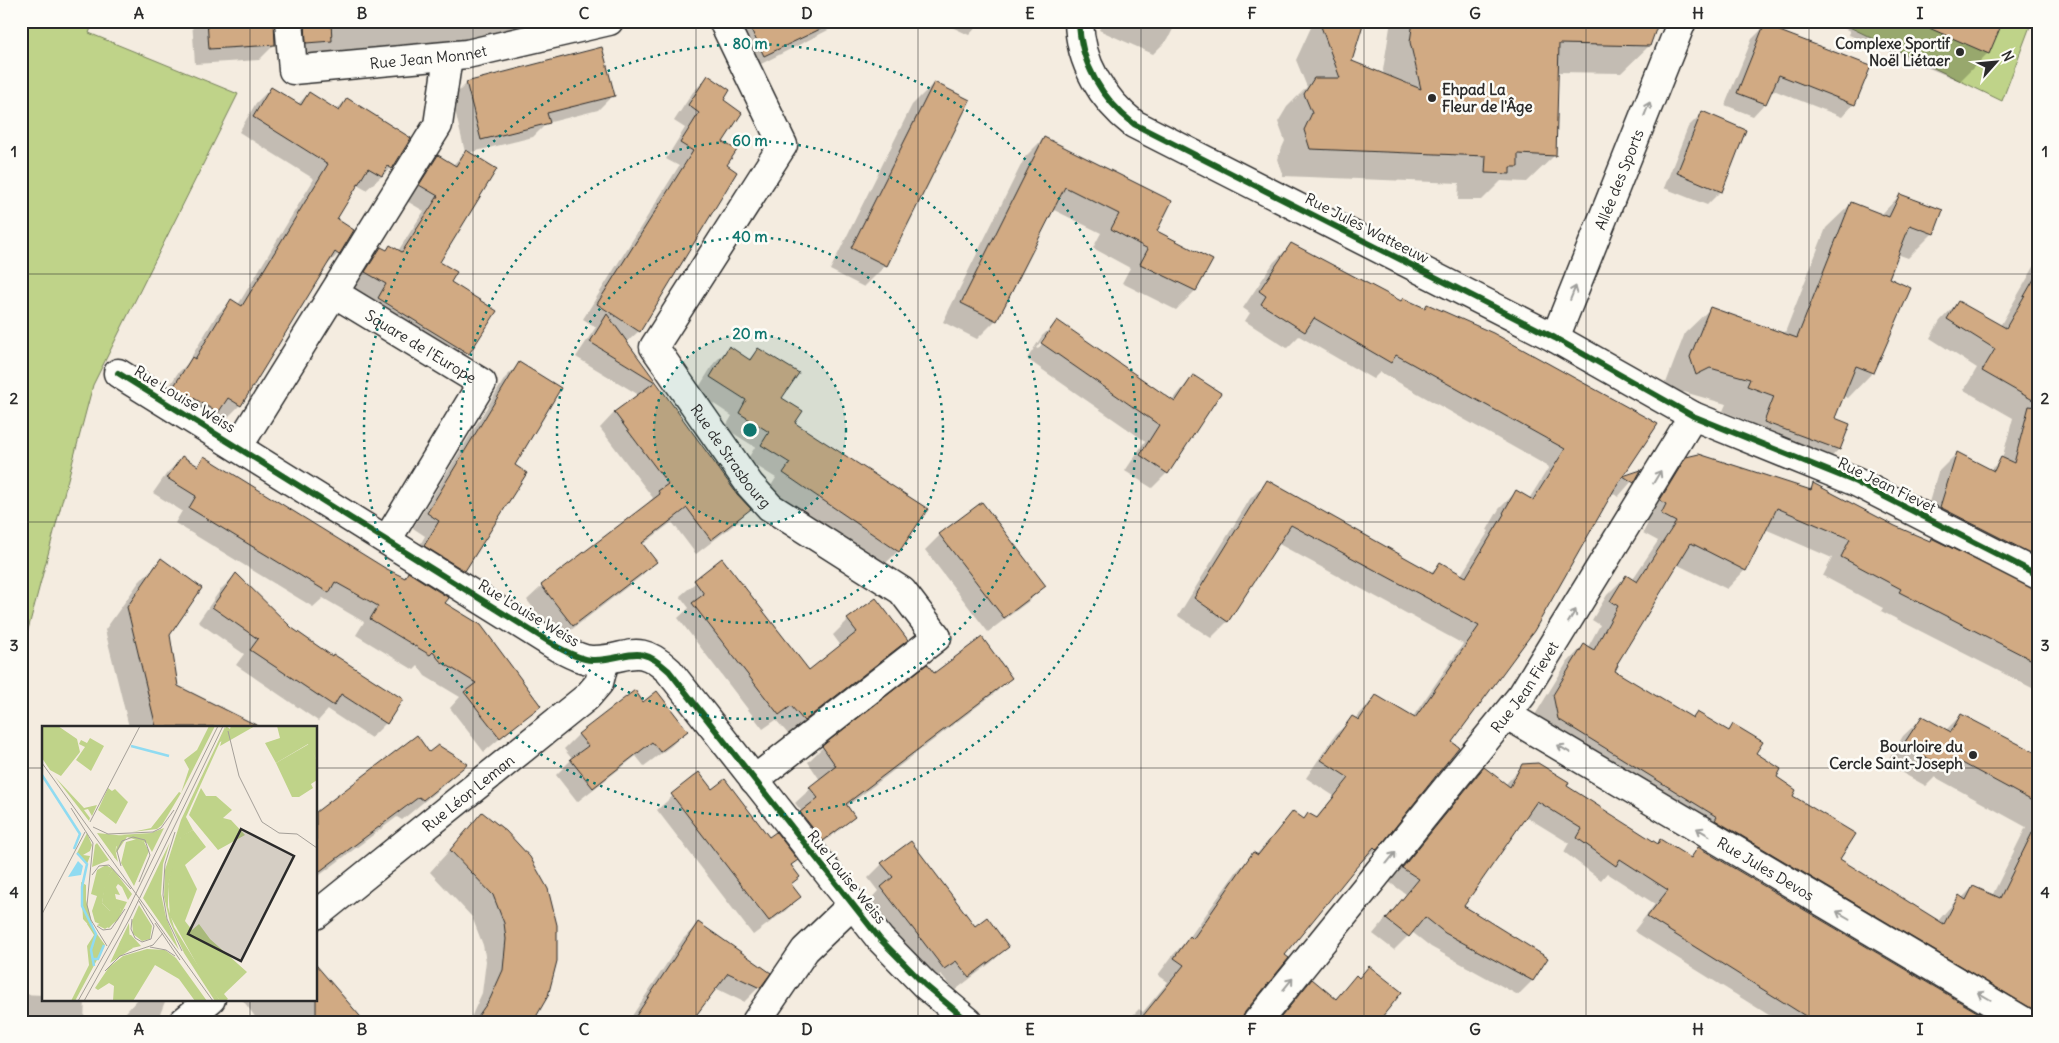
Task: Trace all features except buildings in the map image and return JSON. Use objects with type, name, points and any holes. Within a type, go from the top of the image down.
[{"type":"street","name":"Rue Jean Monnet","points":[[289,21],[293,70],[448,56],[490,50],[609,21]]},
{"type":"street","name":"Rue de Strasbourg","points":[[723,21],[783,145],[654,347],[750,485],[770,507],[902,591],[937,637],[754,780]]},
{"type":"street","name":"Rue Jules Watteeuw","points":[[1079,21],[1087,63],[1097,83],[1109,100],[1134,124],[1555,338],[1693,416]]},
{"type":"street","name":"Allée des Sports","points":[[1555,338],[1682,21]]},
{"type":"street","points":[[238,447],[438,125],[448,56]]},
{"type":"street","name":"Square de l'Europe","points":[[334,293],[482,383],[387,540]]},
{"type":"street","name":"Rue Louise Weiss","points":[[118,373],[559,648],[590,660],[605,660],[636,653],[646,654],[658,661],[669,671],[852,905],[909,970],[969,1022]]},
{"type":"street","name":"Rue Jean Fievet","points":[[1257,1022],[1508,715],[1542,666],[1693,416],[1856,482],[2038,575]]},
{"type":"street","name":"Rue Léon Leman","points":[[318,913],[587,697],[599,683],[605,660]]},
{"type":"street","name":"Rue Jules Devos","points":[[1508,715],[2025,1022]]},
{"type":"street","points":[[756,1022],[790,971],[815,940],[852,905]]},
{"type":"street","points":[[183,1022],[210,1000]]},
{"type":"green space","points":[[21,21],[94,21],[89,33],[238,94],[93,385],[21,656]]},
{"type":"green space","name":"Complexe Sportif Noël Liétaer","points":[[1837,21],[2032,21],[2002,101]]},
{"type":"cycle path","points":[[1079,21],[1084,51],[1095,79],[1112,103],[1134,124],[1555,338],[1693,416],[1856,482],[2038,575]]},
{"type":"cycle path","points":[[118,373],[559,648],[588,660],[640,654],[658,662],[669,671],[880,939],[925,985],[969,1022]]},
{"type":"place","name":"Complexe Sportif Noël Liétaer","points":[[1960,52]]},
{"type":"place","name":"Ehpad La Fleur de l'Âge","points":[[1432,98]]},
{"type":"place","name":"Bourloire du Cercle Saint-Joseph","points":[[1973,755]]}]
